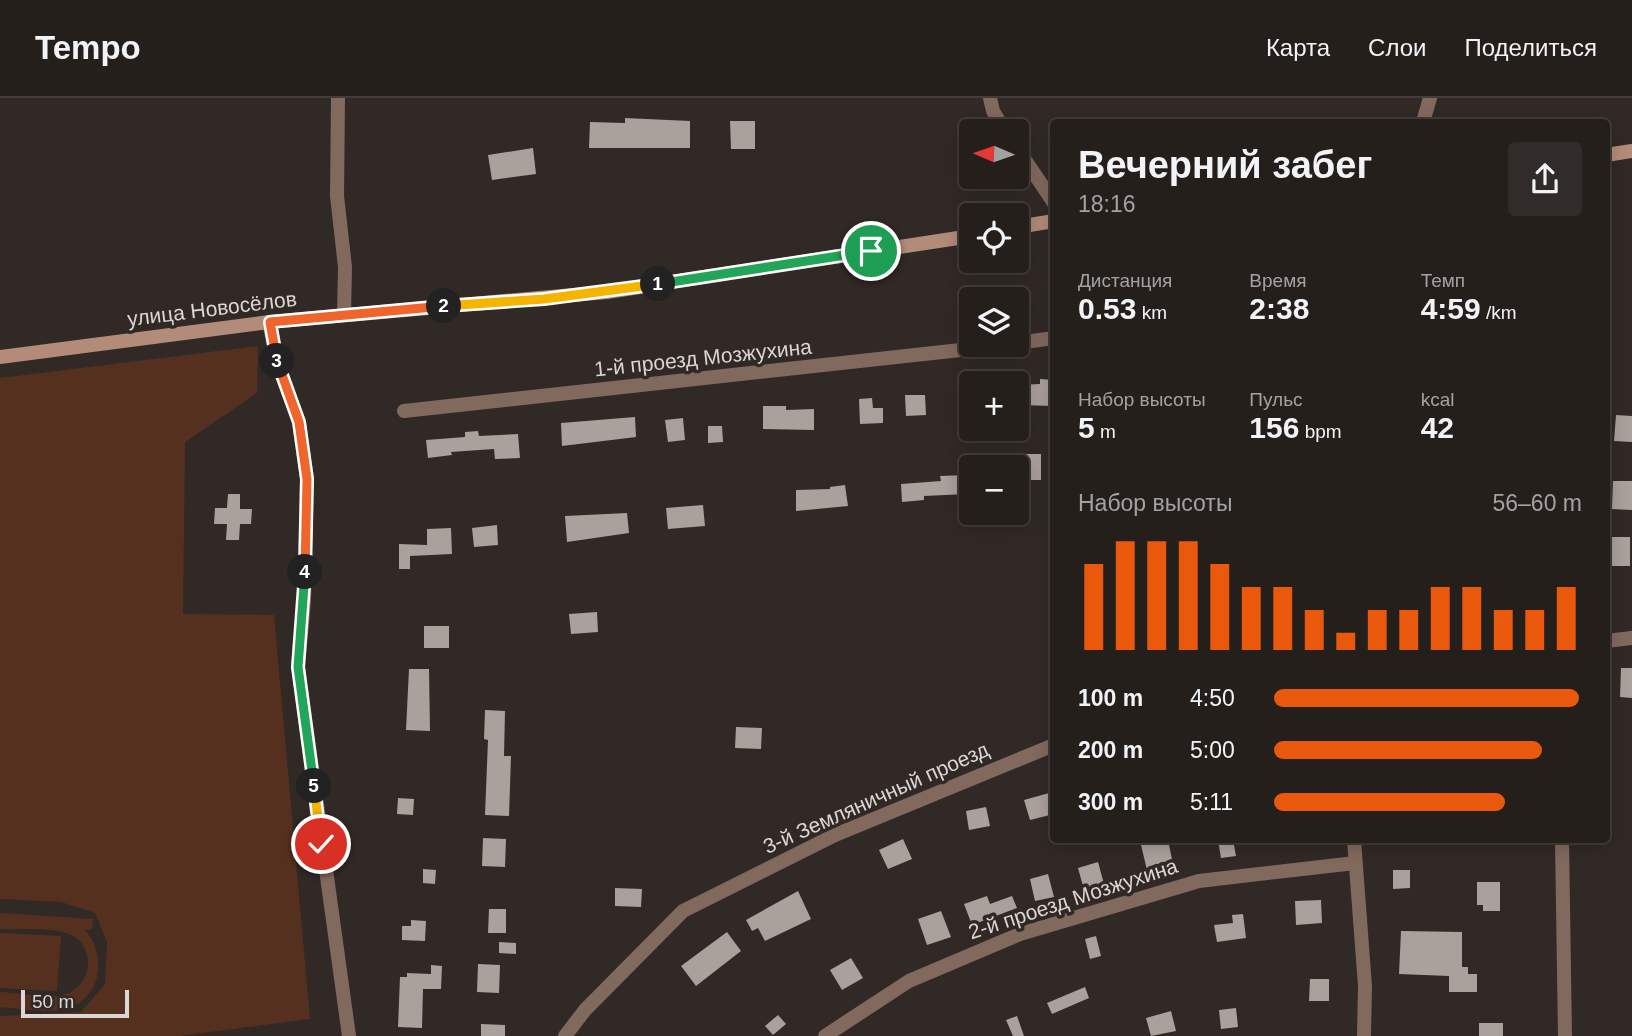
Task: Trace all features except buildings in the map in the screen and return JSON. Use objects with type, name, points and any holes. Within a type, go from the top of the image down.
[{"type":"street","points":[[338,98],[337,196],[345,267],[344,314]]},
{"type":"street","points":[[990,98],[998,119]]},
{"type":"street","points":[[1424,119],[1430,98]]},
{"type":"street","points":[[1610,154],[1632,151]]},
{"type":"street","points":[[1029,166],[1050,197]]},
{"type":"street","points":[[1029,226],[1050,222]]},
{"type":"street","name":"улица Новосёлов","points":[[0,357],[344,314],[607,292],[959,238]]},
{"type":"street","points":[[270,322],[278,365],[299,422],[307,479],[304,601],[298,667],[349,1036]]},
{"type":"street","points":[[1029,341],[1050,339]]},
{"type":"street","name":"1-й проезд Мозжухина","points":[[404,411],[959,350]]},
{"type":"street","points":[[1610,641],[1632,638]]},
{"type":"street","name":"3-й Земляничный проезд","points":[[565,1036],[585,1010],[683,911],[835,835],[1050,747]]},
{"type":"street","points":[[1354,843],[1365,986],[1364,1036]]},
{"type":"street","points":[[1562,843],[1565,1036]]},
{"type":"street","name":"2-й проезд Мозжухина","points":[[825,1036],[909,981],[1020,934],[1199,881],[1355,863]]},
{"type":"shaded area","points":[[258,346],[257,393],[185,442],[183,614],[274,615],[310,1019],[179,1036],[0,1036],[0,1016],[81,1012],[105,984],[107,942],[95,913],[61,902],[0,899],[0,378]]},
{"type":"shaded area","points":[[0,913],[93,919],[92,929],[85,930],[97,953],[97,978],[85,999],[74,1006],[53,1011],[0,1007],[0,992],[42,996],[66,994],[76,989],[87,973],[88,963],[87,953],[76,938],[50,930],[0,929]]},
{"type":"shaded area","points":[[0,933],[61,936],[57,991],[0,988]]},
{"type":"route","points":[[321,844],[298,667],[304,601],[307,479],[299,422],[278,365],[270,322],[607,292],[871,251]]}]
